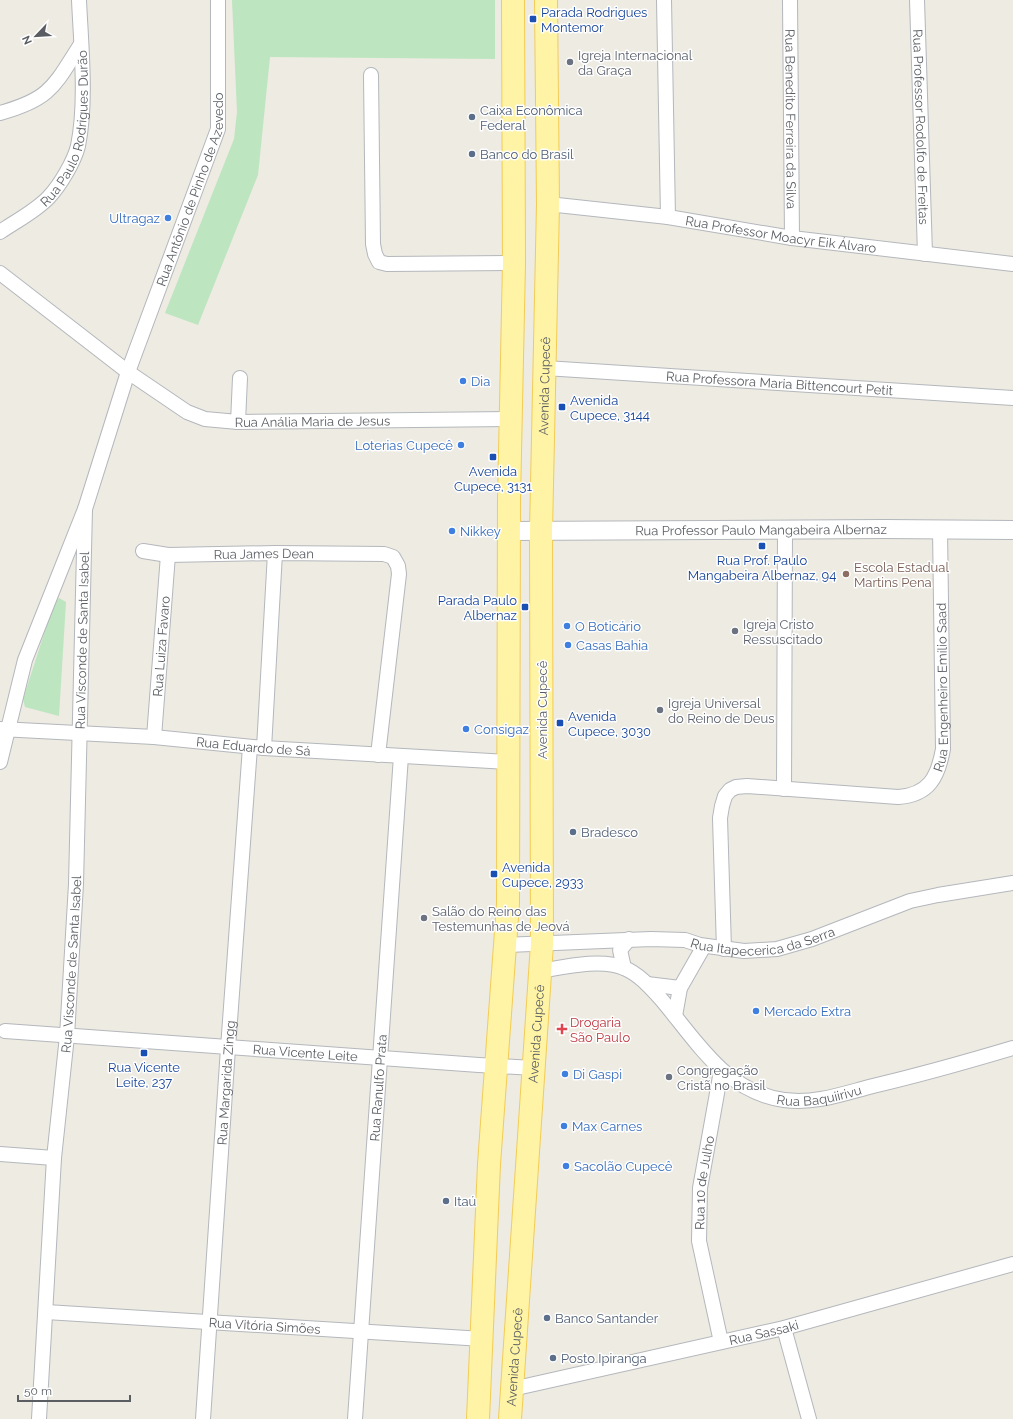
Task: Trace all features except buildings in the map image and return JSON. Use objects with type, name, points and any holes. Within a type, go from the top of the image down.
[{"type":"main road","points":[[478,1419],[483,1339],[490,1164],[505,945],[509,839],[509,531],[514,263],[512,0]]},
{"type":"main road","name":"Avenida Cupecê","points":[[510,1419],[542,944],[541,532],[548,204],[546,0]]},
{"type":"street","name":"Rua Paulo Rodrigues Durão","points":[[0,232],[49,197],[60,184],[77,148],[81,111],[81,44],[79,0]]},
{"type":"street","name":"Rua Antônio de Pinho de Azevedo","points":[[85,509],[128,372],[218,129],[218,0]]},
{"type":"street","points":[[664,0],[668,217]]},
{"type":"street","name":"Rua Benedito Ferreira da Silva","points":[[790,0],[792,238]]},
{"type":"street","name":"Rua Professor Rodolfo de Freitas","points":[[917,0],[925,254]]},
{"type":"street","points":[[0,113],[22,107],[46,94],[56,83],[81,44]]},
{"type":"street","points":[[371,75],[374,244],[376,257],[379,262],[387,264],[514,263]]},
{"type":"street","name":"Rua Professor Moacyr Eik Álvaro","points":[[548,204],[668,217],[792,238],[1013,264]]},
{"type":"street","name":"Rua Anália Maria de Jesus","points":[[0,273],[128,372],[188,412],[205,419],[238,422],[510,419]]},
{"type":"street","name":"Rua Professora Maria Bittencourt Petit","points":[[545,368],[1013,398]]},
{"type":"street","points":[[238,422],[240,378]]},
{"type":"street","points":[[0,762],[4,729],[25,660],[85,509]]},
{"type":"street","name":"Rua Visconde de Santa Isabel","points":[[39,1419],[54,1158],[67,1036],[76,884],[78,733],[85,509]]},
{"type":"street","name":"Rua Engenheiro Emílio Saad","points":[[724,949],[720,818],[725,796],[736,787],[784,788],[898,797],[916,794],[923,790],[933,778],[941,761],[942,741],[940,529]]},
{"type":"street","points":[[784,788],[785,530]]},
{"type":"street","name":"Rua Professor Paulo Mangabeira Albernaz","points":[[509,531],[1013,530]]},
{"type":"street","name":"Rua James Dean","points":[[143,551],[168,555],[275,553],[384,554],[392,556],[398,566],[399,574],[378,755]]},
{"type":"street","name":"Rua Margarida Zingg","points":[[203,1419],[228,1048],[275,553]]},
{"type":"street","name":"Rua Luiza Favaro","points":[[154,737],[168,555]]},
{"type":"street","name":"Rua Eduardo de Sá","points":[[4,729],[154,737],[257,747],[508,762]]},
{"type":"street","name":"Rua Ranulfo Prata","points":[[355,1419],[401,756]]},
{"type":"street","name":"Rua Itapecerica da Serra","points":[[505,945],[630,939],[685,940],[704,946],[744,951],[777,949],[812,939],[910,901],[1013,883]]},
{"type":"street","points":[[624,968],[620,950],[630,939]]},
{"type":"street","points":[[675,1016],[680,988],[704,946]]},
{"type":"street","name":"Rua Baquiirivu","points":[[540,971],[594,964],[624,968],[647,984],[721,1071],[737,1083],[756,1092],[783,1100],[810,1102],[928,1073],[1013,1048]]},
{"type":"street","points":[[647,984],[680,988]]},
{"type":"street","name":"Rua Vicente Leite","points":[[5,1032],[534,1068]]},
{"type":"street","name":"Rua 10 de Julho","points":[[721,1071],[700,1188],[699,1226],[699,1241],[721,1342]]},
{"type":"street","points":[[0,1154],[54,1158]]},
{"type":"street","name":"Rua Sassaki","points":[[512,1389],[784,1328],[1013,1264]]},
{"type":"street","name":"Rua Vitória Simões","points":[[46,1312],[483,1339]]},
{"type":"street","points":[[784,1328],[809,1419]]},
{"type":"green space","points":[[232,0],[495,0],[495,59],[270,57],[258,175],[198,325],[165,313],[234,139],[237,112]]},
{"type":"green space","points":[[59,598],[66,602],[59,716],[25,707],[23,699],[54,603]]},
{"type":"place","name":"Parada Rodrigues Montemor","points":[[533,19]]},
{"type":"place","name":"Igreja Internacional da Graça","points":[[570,62]]},
{"type":"place","name":"Caixa Econômica Federal","points":[[472,117]]},
{"type":"place","name":"Banco do Brasil","points":[[472,154]]},
{"type":"place","name":"Ultragaz","points":[[168,218]]},
{"type":"place","name":"Dia","points":[[463,381]]},
{"type":"place","name":"Avenida Cupece, 3144","points":[[562,407]]},
{"type":"place","name":"Loterias Cupecê","points":[[461,445]]},
{"type":"place","name":"Avenida Cupece, 3131","points":[[493,457]]},
{"type":"place","name":"Nikkey","points":[[452,531]]},
{"type":"place","name":"Rua Prof. Paulo Mangabeira Albernaz, 94","points":[[762,546]]},
{"type":"place","name":"Escola Estadual Martins Pena","points":[[846,574]]},
{"type":"place","name":"Parada Paulo Albernaz","points":[[525,607]]},
{"type":"place","name":"O Boticário","points":[[567,626]]},
{"type":"place","name":"Igreja Cristo Ressuscitado","points":[[735,631]]},
{"type":"place","name":"Casas Bahia","points":[[568,645]]},
{"type":"place","name":"Igreja Universal do Reino de Deus","points":[[660,710]]},
{"type":"place","name":"Avenida Cupece, 3030","points":[[560,723]]},
{"type":"place","name":"Consigaz","points":[[466,729]]},
{"type":"place","name":"Bradesco","points":[[573,832]]},
{"type":"place","name":"Avenida Cupece, 2933","points":[[494,874]]},
{"type":"place","name":"Salão do Reino das Testemunhas de Jeová","points":[[424,918]]},
{"type":"place","name":"Mercado Extra","points":[[756,1011]]},
{"type":"place","name":"Drogaria São Paulo","points":[[562,1029]]},
{"type":"place","name":"Rua Vicente Leite, 237","points":[[144,1053]]},
{"type":"place","name":"Di Gaspi","points":[[565,1074]]},
{"type":"place","name":"Congregação Cristã no Brasil","points":[[669,1077]]},
{"type":"place","name":"Max Carnes","points":[[564,1126]]},
{"type":"place","name":"Sacolão Cupecê","points":[[566,1166]]},
{"type":"place","name":"Itaú","points":[[446,1201]]},
{"type":"place","name":"Banco Santander","points":[[547,1318]]},
{"type":"place","name":"Posto Ipiranga","points":[[553,1358]]}]
